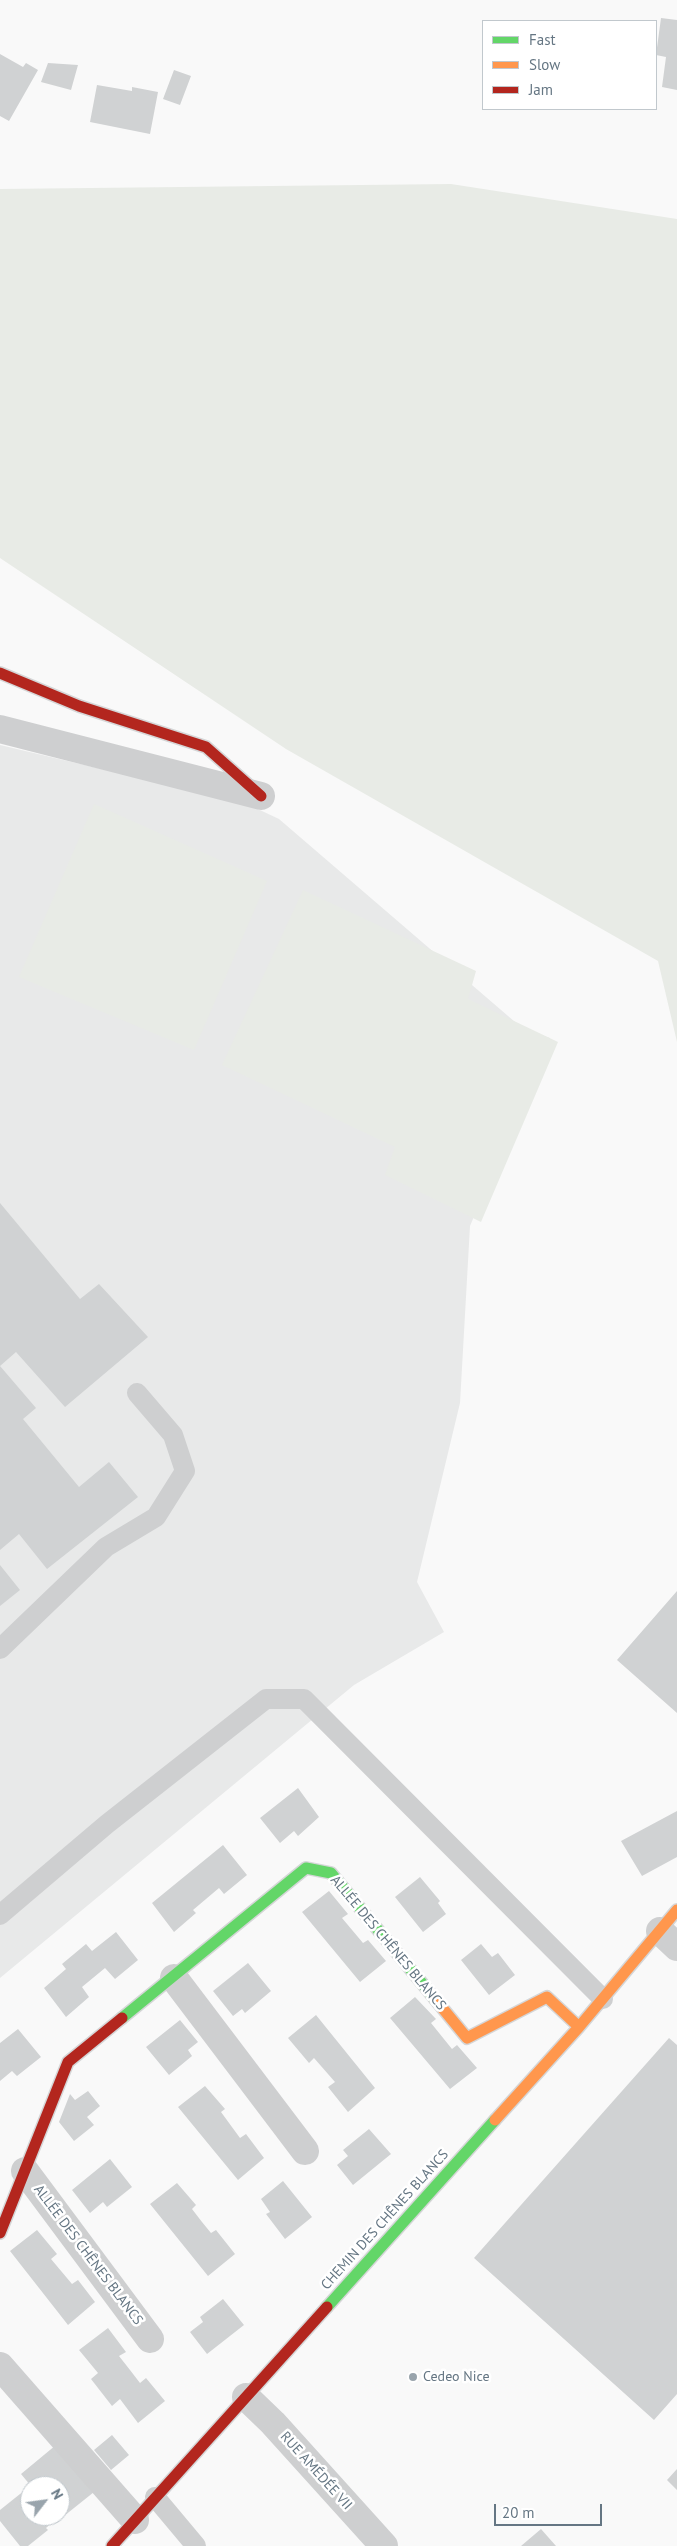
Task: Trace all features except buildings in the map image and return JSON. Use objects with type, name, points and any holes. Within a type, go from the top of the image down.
[{"type":"street","points":[[0,673],[79,706],[206,747],[261,796]]},
{"type":"street","points":[[0,729],[261,796]]},
{"type":"street","name":"ALLÉE DES CHÊNES BLANCS","points":[[0,2233],[68,2062],[174,1978],[306,1868],[331,1873],[467,2038],[547,1997],[579,2027]]},
{"type":"street","name":"CHEMIN DES CHÊNES BLANCS","points":[[112,2546],[603,1999],[668,1939],[677,1910]]},
{"type":"street","points":[[174,1978],[305,2151]]},
{"type":"street","name":"ALLÉE DES CHÊNES BLANCS","points":[[25,2171],[150,2339]]},
{"type":"street","points":[[0,2366],[135,2520]]},
{"type":"street","name":"RUE AMÉDÉE VII","points":[[246,2397],[273,2423],[384,2546]]},
{"type":"lane","points":[[0,1649],[106,1547],[156,1517],[185,1471],[173,1436],[137,1393]]},
{"type":"lane","points":[[0,1914],[106,1824],[266,1699],[304,1699],[603,1999]]},
{"type":"lane","points":[[155,2497],[196,2546]]},
{"type":"shaded area","points":[[451,184],[677,219],[677,1042],[658,961],[286,749],[0,558],[0,189]]},
{"type":"shaded area","points":[[0,745],[245,803],[279,819],[522,1028],[550,1038],[470,1226],[460,1403],[417,1582],[444,1632],[354,1685],[0,1978]]},
{"type":"shaded area","points":[[94,804],[267,881],[194,1050],[19,977]]},
{"type":"shaded area","points":[[303,890],[476,971],[468,999],[558,1042],[481,1222],[385,1175],[395,1147],[222,1065]]},
{"type":"traffic: fast","points":[[122,2018],[306,1868],[331,1873],[435,1999]]},
{"type":"traffic: fast","points":[[327,2307],[495,2120]]},
{"type":"traffic: slow","points":[[495,2120],[579,2027],[677,1910]]},
{"type":"traffic: slow","points":[[435,1999],[467,2038],[547,1997],[579,2027]]},
{"type":"traffic: jam","points":[[0,673],[79,706],[206,747],[261,796]]},
{"type":"traffic: jam","points":[[0,2233],[68,2062],[122,2018]]},
{"type":"traffic: jam","points":[[112,2546],[327,2307]]},
{"type":"place","name":"Cedeo Nice","points":[[413,2377]]}]
